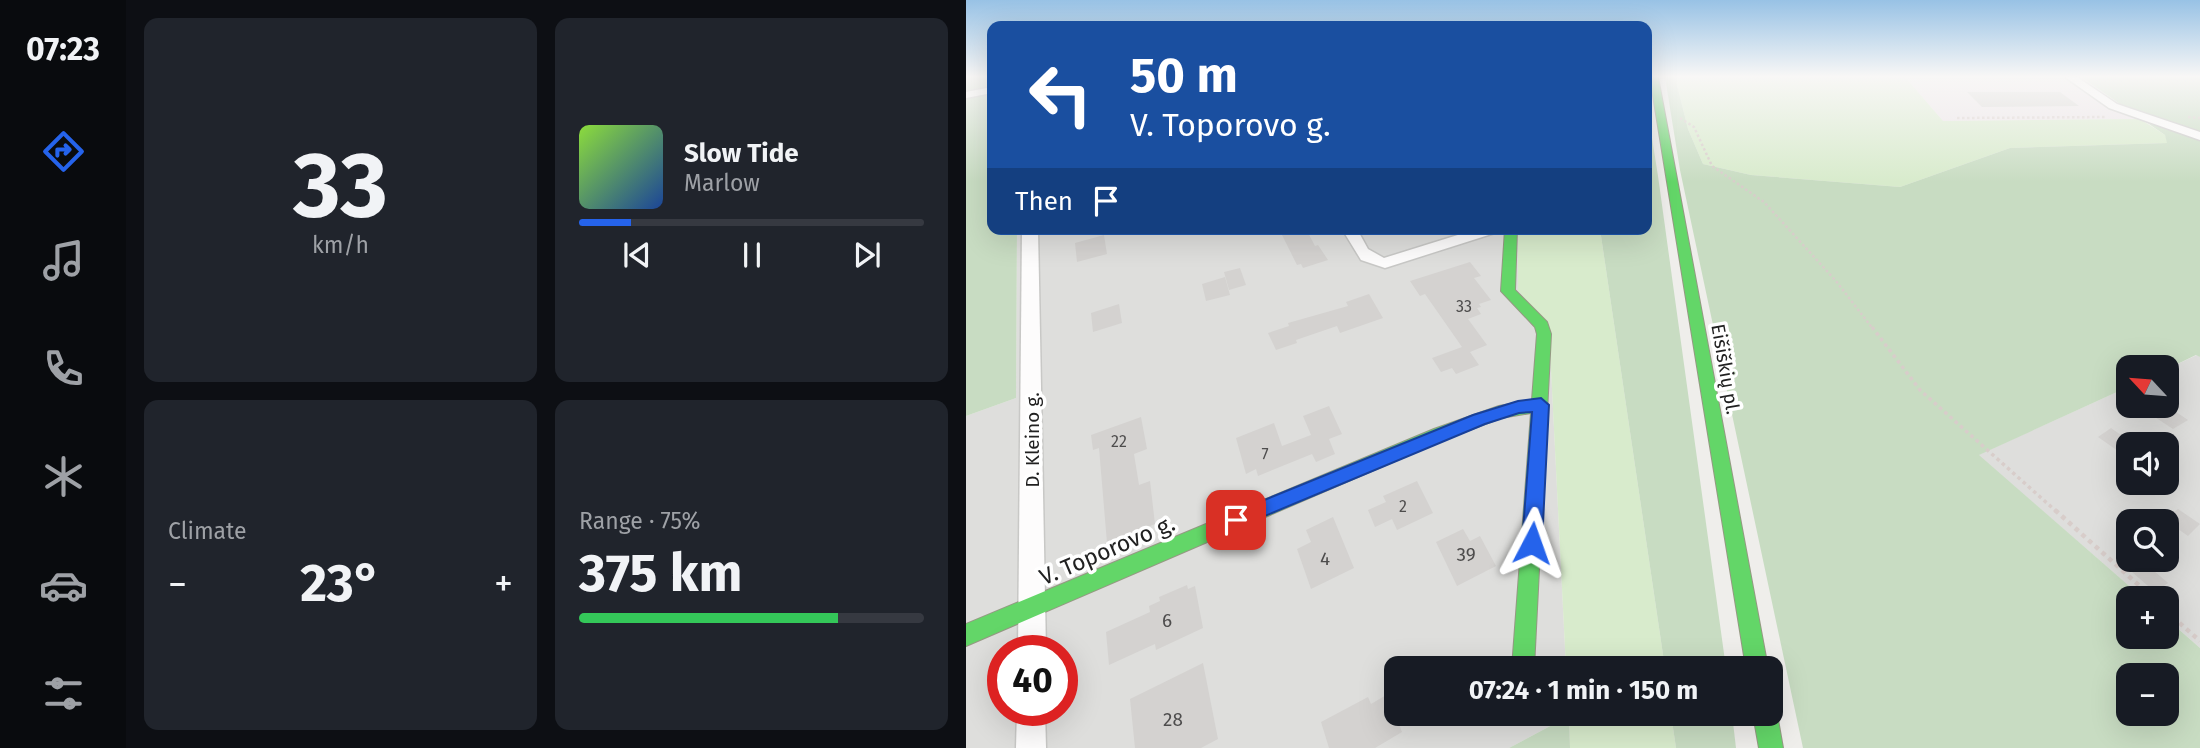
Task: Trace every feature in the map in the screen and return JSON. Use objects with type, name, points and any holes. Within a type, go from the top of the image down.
[{"type":"main road","name":"Eišiškių pl.","points":[[1660,112],[1755,656]]},
{"type":"main road","points":[[1511,235],[1508,291],[1542,325],[1544,334],[1524,656]]},
{"type":"main road","name":"V. Toporovo g.","points":[[966,635],[1440,434],[1499,412],[1541,405]]},
{"type":"main road","points":[[1767,726],[1771,748]]},
{"type":"street","points":[[2127,112],[2200,136]]},
{"type":"street","name":"D. Kleino g.","points":[[1030,235],[1032,635]]},
{"type":"street","points":[[1353,235],[1370,261],[1385,263],[1474,235]]},
{"type":"street","points":[[1031,726],[1031,748]]},
{"type":"path","points":[[1661,115],[1690,122],[1712,166],[1764,202],[1790,229],[1836,281],[1920,390],[2139,586]]},
{"type":"path","points":[[1957,118],[2140,117]]},
{"type":"path","points":[[2179,622],[2200,641]]},
{"type":"shaded area","points":[[1935,112],[2130,112],[2140,119],[1943,121]]},
{"type":"shaded area","points":[[1017,235],[1520,235],[1549,329],[1565,656],[1384,656],[1384,726],[1550,726],[1509,748],[966,748],[966,416],[1016,398]]},
{"type":"shaded area","points":[[2197,355],[2200,357],[2200,648],[2179,630],[2179,586],[2129,586],[1978,455],[2116,392],[2116,418],[2179,418],[2179,363]]},
{"type":"green space","points":[[966,112],[987,112],[987,235],[1017,235],[1016,398],[966,416]]},
{"type":"green space","points":[[1671,112],[1684,112],[1703,164],[1751,175],[1900,187],[2010,148],[2167,143],[2165,135],[2132,112],[2200,112],[2200,357],[2196,355],[2179,363],[2179,355],[2116,355],[2116,392],[1979,455],[2129,586],[2116,586],[2116,649],[2179,649],[2179,630],[2200,648],[2200,748],[1803,748],[1680,170]]},
{"type":"green space","points":[[1684,112],[1935,112],[1943,121],[2140,119],[2165,135],[2168,143],[2010,148],[1900,187],[1751,175],[1703,164]]},
{"type":"green space","points":[[1652,138],[1724,656],[1663,656],[1601,235],[1652,235]]},
{"type":"green space","points":[[1518,235],[1601,235],[1663,656],[1565,656],[1549,330],[1518,290]]},
{"type":"green space","points":[[1550,726],[1569,726],[1570,748],[1509,748]]},
{"type":"green space","points":[[1569,726],[1673,726],[1676,748],[1570,748]]},
{"type":"green space","points":[[1673,726],[1733,726],[1736,748],[1676,748]]},
{"type":"building","points":[[1104,235],[1107,254],[1077,262],[1075,243]]},
{"type":"building","points":[[1282,235],[1309,235],[1328,260],[1303,268],[1301,264],[1297,265]]},
{"type":"building","points":[[1470,262],[1481,276],[1474,278],[1491,300],[1479,304],[1481,307],[1477,308],[1481,314],[1468,319],[1487,345],[1470,352],[1479,365],[1456,374],[1452,368],[1441,372],[1432,358],[1462,347],[1425,294],[1420,296],[1410,281]]},
{"type":"building","points":[[1240,268],[1246,285],[1229,290],[1224,272]]},
{"type":"building","points":[[1225,277],[1230,295],[1206,301],[1202,284]]},
{"type":"building","points":[[1369,294],[1383,318],[1340,333],[1337,326],[1276,350],[1268,333],[1289,326],[1288,323],[1348,306],[1346,302]]},
{"type":"building","points":[[1119,304],[1122,323],[1093,332],[1091,313]]},
{"type":"building","points":[[1329,406],[1342,434],[1329,439],[1335,454],[1316,462],[1312,454],[1258,476],[1256,469],[1246,474],[1236,438],[1274,423],[1282,446],[1311,435],[1303,416]]},
{"type":"building","points":[[2179,414],[2188,420],[2173,429],[2156,418],[2179,418]]},
{"type":"building","points":[[1141,417],[1147,449],[1134,454],[1139,485],[1150,481],[1155,524],[1107,543],[1099,448],[1093,450],[1091,435]]},
{"type":"building","points":[[2111,428],[2117,432],[2116,450],[2098,437]]},
{"type":"building","points":[[1417,481],[1433,513],[1397,530],[1392,519],[1375,527],[1368,510],[1386,502],[1383,496]]},
{"type":"building","points":[[2179,510],[2200,524],[2188,536],[2179,530]]},
{"type":"building","points":[[1333,517],[1354,568],[1311,589],[1297,549],[1311,542],[1306,530]]},
{"type":"building","points":[[1463,529],[1470,541],[1480,536],[1496,566],[1457,586],[1436,542]]},
{"type":"building","points":[[2132,572],[2155,572],[2168,583],[2164,586],[2148,586]]},
{"type":"building","points":[[1187,585],[1188,589],[1195,586],[1203,628],[1156,650],[1155,644],[1109,665],[1106,632],[1150,612],[1149,606],[1160,601],[1159,597]]},
{"type":"building","points":[[1203,663],[1218,739],[1201,748],[1135,748],[1130,699]]},
{"type":"building","points":[[1384,696],[1384,726],[1400,726],[1402,732],[1375,748],[1329,748],[1321,722],[1368,697],[1371,704]]},
{"type":"traffic: fast","points":[[1660,112],[1755,656]]},
{"type":"traffic: fast","points":[[1511,235],[1508,291],[1542,325],[1544,334],[1524,656]]},
{"type":"traffic: fast","points":[[966,635],[1440,434],[1499,412],[1541,405]]},
{"type":"traffic: fast","points":[[1767,726],[1771,748]]},
{"type":"route","points":[[1236,520],[1479,419],[1518,407],[1541,405],[1532,543]]}]
